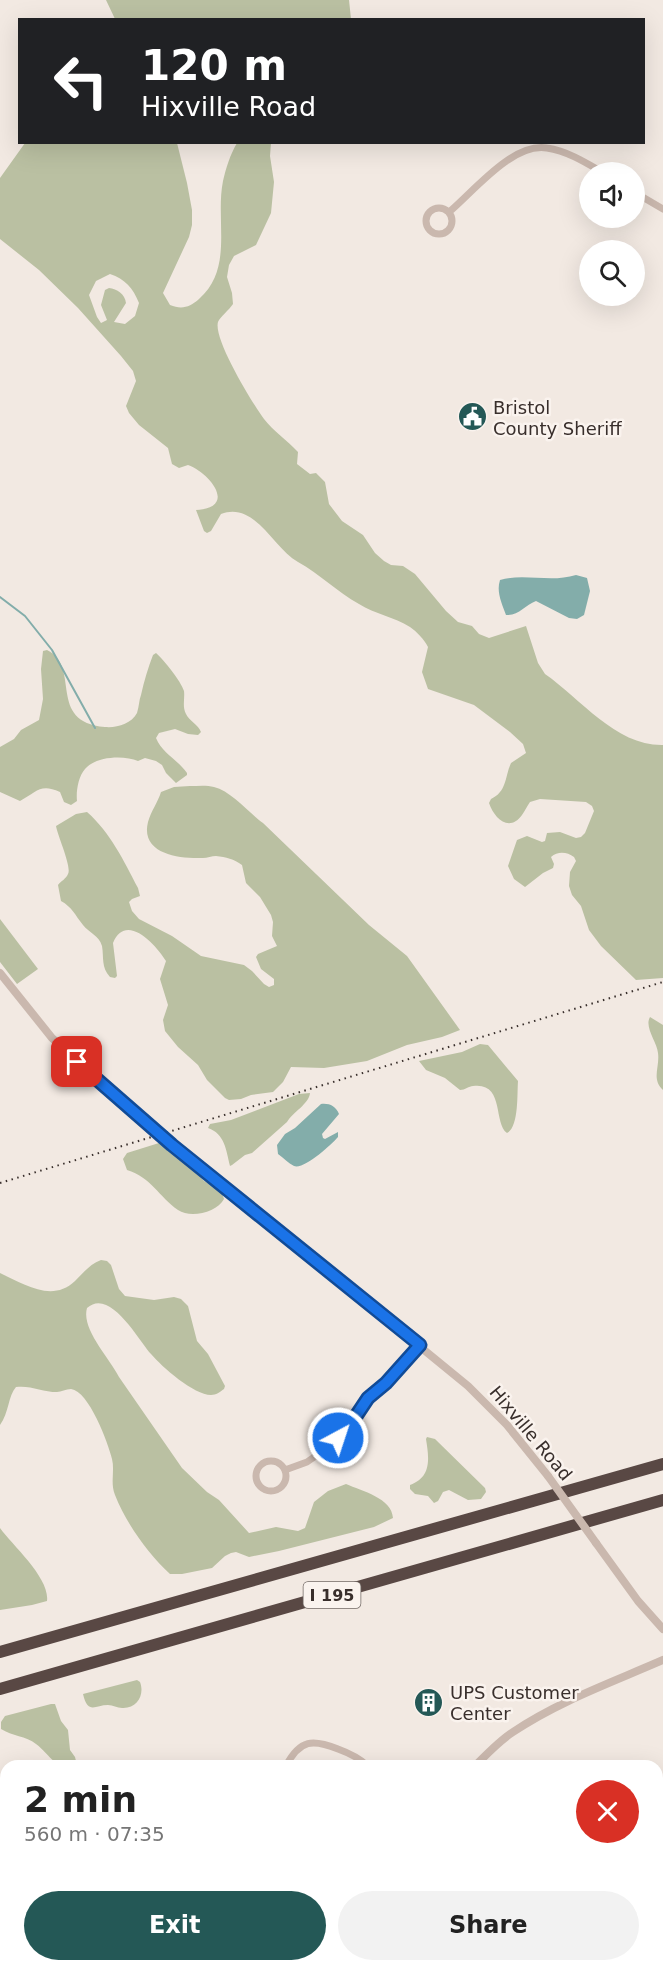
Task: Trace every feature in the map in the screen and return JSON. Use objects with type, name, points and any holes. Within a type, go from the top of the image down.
[{"type":"highway","name":"I 195","points":[[0,1652],[663,1464]]},
{"type":"highway","name":"I 195","points":[[0,1689],[663,1500]]},
{"type":"street","points":[[449,212],[516,153],[544,147],[559,150],[582,162]]},
{"type":"street","points":[[645,198],[663,209]]},
{"type":"street","name":"Hixville Road","points":[[0,973],[52,1038],[86,1070],[178,1150],[420,1345],[492,1408],[523,1443],[631,1592],[663,1629]]},
{"type":"street","points":[[285,1470],[307,1462],[327,1448],[348,1428],[368,1398],[386,1383],[420,1345]]},
{"type":"street","points":[[266,1462],[277,1462],[285,1470],[285,1482],[277,1490],[265,1490],[257,1481],[257,1470],[266,1462]]},
{"type":"street","points":[[482,1760],[510,1734],[556,1706],[663,1660]]},
{"type":"street","points":[[290,1760],[300,1747],[316,1742],[350,1754],[359,1760]]},
{"type":"green space","points":[[106,0],[349,0],[351,18],[115,18]]},
{"type":"green space","points":[[24,144],[177,144],[192,210],[192,225],[189,237],[163,293],[170,305],[174,307],[189,306],[210,287],[216,273],[220,259],[223,181],[228,162],[237,144],[271,144],[270,156],[274,182],[271,213],[256,245],[234,256],[229,265],[227,277],[233,304],[218,322],[218,330],[227,356],[264,419],[298,452],[297,464],[310,474],[316,473],[325,482],[329,504],[342,521],[363,535],[375,553],[391,565],[403,566],[415,574],[446,611],[458,622],[472,626],[479,634],[489,638],[526,626],[538,663],[545,674],[615,730],[646,743],[663,745],[663,978],[636,980],[601,946],[589,930],[581,906],[572,895],[569,886],[570,872],[576,861],[574,857],[563,853],[554,855],[551,857],[553,868],[525,887],[514,879],[508,866],[517,840],[527,836],[542,842],[545,841],[547,833],[560,832],[576,838],[581,837],[594,811],[592,806],[586,802],[540,799],[530,802],[522,815],[512,823],[498,818],[489,803],[503,788],[511,763],[526,753],[523,744],[474,705],[428,689],[422,672],[428,647],[418,633],[343,594],[289,555],[254,520],[244,514],[233,512],[221,514],[211,531],[207,533],[204,531],[196,510],[209,508],[216,503],[218,497],[211,482],[188,465],[179,468],[172,464],[168,448],[139,425],[126,406],[136,381],[133,371],[78,308],[39,270],[0,239],[0,178]],"holes":[[[110,274],[128,285],[139,303],[135,316],[125,324],[114,322],[126,303],[118,291],[109,288],[105,290],[101,305],[107,320],[101,323],[89,295],[96,281]]]},
{"type":"green space","points":[[47,650],[57,658],[63,668],[70,705],[76,715],[87,723],[105,727],[127,723],[137,713],[148,670],[153,655],[156,653],[168,665],[179,682],[184,691],[186,714],[201,732],[198,735],[188,734],[175,729],[159,733],[156,738],[162,748],[183,768],[187,775],[176,783],[156,761],[145,758],[138,761],[110,758],[96,761],[85,769],[78,785],[77,801],[71,805],[64,802],[60,792],[48,788],[39,790],[20,801],[0,792],[0,747],[14,739],[21,730],[39,720],[43,699],[41,669],[43,651]]},
{"type":"green space","points":[[174,787],[220,789],[263,823],[369,925],[407,956],[460,1030],[442,1037],[407,1045],[367,1061],[324,1068],[291,1067],[283,1082],[273,1092],[241,1099],[225,1098],[207,1080],[198,1065],[178,1047],[165,1031],[163,1020],[168,1005],[160,979],[166,961],[156,947],[141,934],[133,931],[126,930],[119,934],[113,943],[117,976],[110,977],[104,966],[101,942],[61,901],[58,885],[69,870],[56,826],[76,814],[87,812],[110,838],[138,888],[140,896],[129,902],[132,911],[139,919],[172,936],[201,956],[244,965],[264,984],[269,987],[274,985],[274,979],[261,969],[256,957],[277,946],[272,936],[273,922],[260,897],[246,883],[242,865],[220,856],[193,858],[173,855],[156,848],[150,841],[147,833],[148,822],[161,792]]},
{"type":"green space","points":[[0,919],[38,969],[17,984],[0,962]]},
{"type":"green space","points":[[650,1017],[663,1025],[663,1090],[657,1082],[658,1053],[650,1030]]},
{"type":"green space","points":[[480,1044],[488,1045],[518,1081],[514,1124],[507,1133],[500,1121],[497,1104],[490,1090],[483,1086],[473,1086],[460,1090],[445,1078],[426,1070],[419,1061],[462,1052]]},
{"type":"green space","points":[[310,1093],[307,1101],[287,1122],[252,1153],[245,1155],[230,1166],[224,1143],[218,1134],[208,1128],[210,1124],[231,1120],[299,1094]]},
{"type":"green space","points":[[159,1143],[167,1146],[204,1181],[217,1188],[224,1199],[221,1204],[203,1213],[183,1213],[171,1205],[149,1182],[127,1170],[123,1159],[127,1153]]},
{"type":"green space","points":[[101,1260],[111,1265],[119,1289],[125,1296],[154,1300],[174,1297],[181,1299],[188,1306],[197,1341],[208,1354],[225,1386],[215,1394],[204,1394],[170,1373],[151,1354],[123,1318],[105,1304],[96,1303],[87,1308],[86,1316],[97,1343],[182,1468],[219,1500],[249,1533],[276,1527],[298,1531],[305,1528],[314,1502],[328,1491],[346,1484],[382,1500],[391,1511],[393,1518],[374,1527],[279,1551],[249,1557],[236,1552],[231,1553],[212,1568],[170,1574],[138,1538],[125,1516],[114,1490],[110,1451],[97,1419],[78,1392],[71,1389],[57,1392],[16,1387],[0,1425],[0,1273],[28,1286],[57,1291],[75,1281],[90,1266]]},
{"type":"green space","points":[[427,1437],[435,1439],[485,1488],[486,1492],[481,1499],[468,1500],[449,1490],[443,1492],[438,1501],[434,1503],[428,1496],[415,1494],[410,1489],[410,1485],[417,1482],[426,1472]]},
{"type":"green space","points":[[0,1528],[43,1582],[47,1601],[0,1610]]},
{"type":"green space","points":[[137,1680],[140,1682],[141,1692],[136,1704],[132,1706],[127,1708],[108,1705],[90,1707],[85,1701],[83,1694]]},
{"type":"green space","points":[[55,1704],[61,1721],[68,1730],[70,1750],[76,1760],[53,1760],[32,1741],[1,1729],[1,1722],[5,1716]]},
{"type":"water","points":[[576,575],[587,578],[590,591],[584,615],[577,619],[569,618],[536,601],[515,614],[506,615],[499,593],[500,580],[518,577],[557,578]]},
{"type":"water","points":[[321,1104],[332,1106],[339,1114],[322,1134],[323,1138],[338,1132],[338,1137],[310,1161],[294,1166],[278,1154],[277,1145],[285,1134]]},
{"type":"waterway","points":[[0,597],[25,616],[52,650],[95,728]]},
{"type":"railway","points":[[0,1183],[663,982]]},
{"type":"place","name":"Bristol County Sheriff","points":[[472,417]]},
{"type":"place","name":"UPS Customer Center","points":[[429,1702]]},
{"type":"route","points":[[77,1062],[172,1145],[420,1345],[386,1383],[368,1398],[348,1428],[338,1438]]}]
